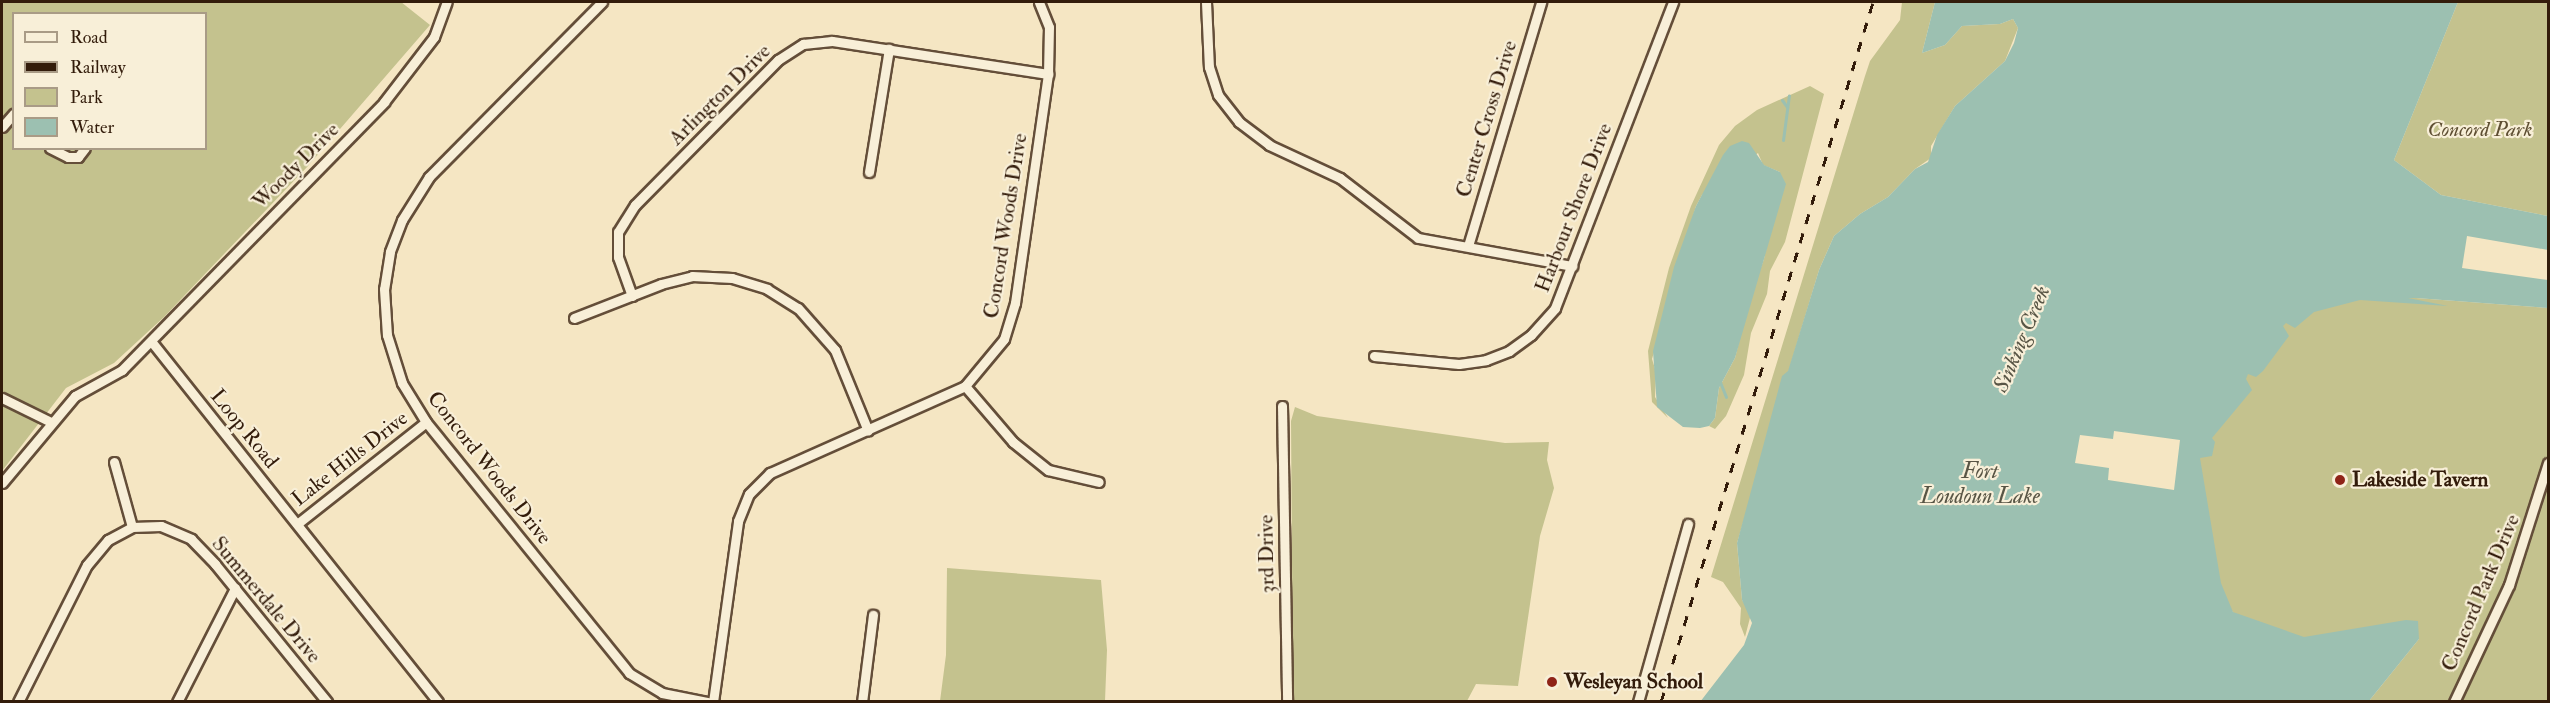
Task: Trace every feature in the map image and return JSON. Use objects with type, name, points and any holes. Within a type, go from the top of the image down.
[{"type":"street","name":"Woody Drive","points":[[151,341],[384,102],[434,37],[447,2]]},
{"type":"street","name":"Concord Woods Drive","points":[[602,2],[429,177],[402,220],[390,252],[384,289],[387,335],[402,383],[426,422],[629,673],[662,693],[708,702]]},
{"type":"street","name":"Concord Woods Drive","points":[[713,702],[738,521],[749,494],[770,473],[965,386],[1004,339],[1015,303],[1048,74],[1049,27],[1038,2]]},
{"type":"street","points":[[1206,2],[1209,67],[1218,96],[1239,122],[1269,145],[1340,178],[1418,238],[1572,266]]},
{"type":"street","name":"Center Cross Drive","points":[[1468,246],[1541,2]]},
{"type":"street","name":"Harbour Shore Drive","points":[[1374,356],[1459,364],[1509,351],[1531,335],[1555,308],[1673,2]]},
{"type":"street","name":"Arlington Drive","points":[[632,296],[618,257],[618,232],[635,205],[778,60],[803,44],[832,41],[1048,74]]},
{"type":"street","points":[[869,172],[889,49]]},
{"type":"street","points":[[54,150],[68,157],[78,157],[83,150]]},
{"type":"street","points":[[574,318],[692,276],[732,278],[767,289],[798,308],[835,350],[868,431]]},
{"type":"street","points":[[2,483],[75,396],[122,370],[151,341]]},
{"type":"street","name":"Loop Road","points":[[151,341],[438,702]]},
{"type":"street","points":[[965,386],[1013,442],[1048,470],[1099,482]]},
{"type":"street","points":[[2,398],[51,422]]},
{"type":"street","name":"3rd Drive","points":[[1282,406],[1287,702]]},
{"type":"street","name":"Lake Hills Drive","points":[[297,524],[426,422]]},
{"type":"street","points":[[114,462],[132,527]]},
{"type":"street","name":"Concord Park Drive","points":[[2454,702],[2518,557],[2548,463]]},
{"type":"street","points":[[1638,702],[1688,524]]},
{"type":"street","name":"Summerdale Drive","points":[[18,702],[87,565],[108,540],[132,527],[161,526],[191,539],[235,588],[327,702]]},
{"type":"street","points":[[177,702],[235,588]]},
{"type":"street","points":[[862,702],[873,615]]},
{"type":"green space","points":[[2,2],[401,2],[430,25],[308,166],[164,317],[114,363],[66,388],[2,471]]},
{"type":"green space","points":[[1902,2],[1935,2],[1922,53],[1945,45],[1962,26],[2000,24],[2013,19],[2018,28],[2005,61],[1955,106],[1931,146],[1931,158],[1915,169],[1888,197],[1860,214],[1834,236],[1819,270],[1737,543],[1742,600],[1751,614],[1745,637],[1740,624],[1741,608],[1723,582],[1711,577],[1865,76],[1870,61],[1900,20]]},
{"type":"green space","name":"Concord Park","points":[[2458,2],[2548,2],[2548,216],[2441,195],[2394,160]]},
{"type":"green space","points":[[1810,86],[1824,94],[1785,242],[1770,271],[1767,294],[1751,333],[1744,375],[1726,416],[1715,429],[1709,426],[1715,418],[1719,388],[1735,358],[1750,298],[1764,259],[1780,172],[1763,165],[1758,153],[1702,195],[1696,206],[1652,359],[1656,372],[1655,397],[1668,418],[1652,402],[1648,351],[1669,268],[1691,206],[1719,145],[1735,126],[1757,110]]},
{"type":"green space","points":[[2311,298],[2416,298],[2548,308],[2548,701],[2369,701],[2419,639],[2307,643],[2240,623],[2217,588],[2196,452],[2261,344]]},
{"type":"green space","points":[[1295,407],[1317,416],[1505,443],[1549,442],[1547,460],[1554,488],[1540,536],[1518,686],[1476,684],[1467,701],[1293,701],[1291,421]]},
{"type":"green space","points":[[947,568],[1101,580],[1107,650],[1105,701],[940,701],[946,655]]},
{"type":"water","name":"Fort Loudoun Lake","points":[[1935,2],[2458,2],[2394,160],[2441,195],[2548,216],[2548,308],[2416,298],[2408,298],[2448,306],[2360,300],[2314,312],[2295,328],[2286,323],[2283,326],[2289,336],[2263,371],[2256,377],[2248,374],[2246,379],[2252,390],[2212,438],[2215,442],[2212,456],[2200,458],[2221,583],[2233,612],[2304,637],[2406,620],[2418,621],[2419,639],[2369,701],[1700,702],[1744,645],[1752,623],[1742,600],[1737,543],[1782,376],[1788,371],[1819,270],[1834,236],[1860,214],[1888,197],[1915,169],[1928,162],[1937,135],[1955,106],[2005,61],[2014,43],[2018,28],[2013,19],[2000,24],[1962,26],[1945,45],[1922,53]]},
{"type":"water","points":[[1742,141],[1749,143],[1764,165],[1780,172],[1786,184],[1735,358],[1719,388],[1715,418],[1709,426],[1683,427],[1657,407],[1653,351],[1674,267],[1696,206],[1723,155],[1730,146]]},
{"type":"pier","points":[[2467,236],[2548,250],[2548,280],[2462,268]]},
{"type":"pier","points":[[2114,431],[2180,440],[2174,490],[2108,480],[2109,468],[2075,463],[2080,435],[2113,439]]},
{"type":"waterway","points":[[1783,140],[1789,95]]},
{"type":"waterway","points":[[1782,100],[1787,107]]},
{"type":"waterway","points":[[1720,382],[1726,397]]},
{"type":"railway","points":[[1661,702],[1873,2]]},
{"type":"place","name":"Lakeside Tavern","points":[[2340,480]]},
{"type":"place","name":"Wesleyan School","points":[[1552,682]]},
{"type":"water label","name":"Sinking Creek","points":[[2022,339]]}]
